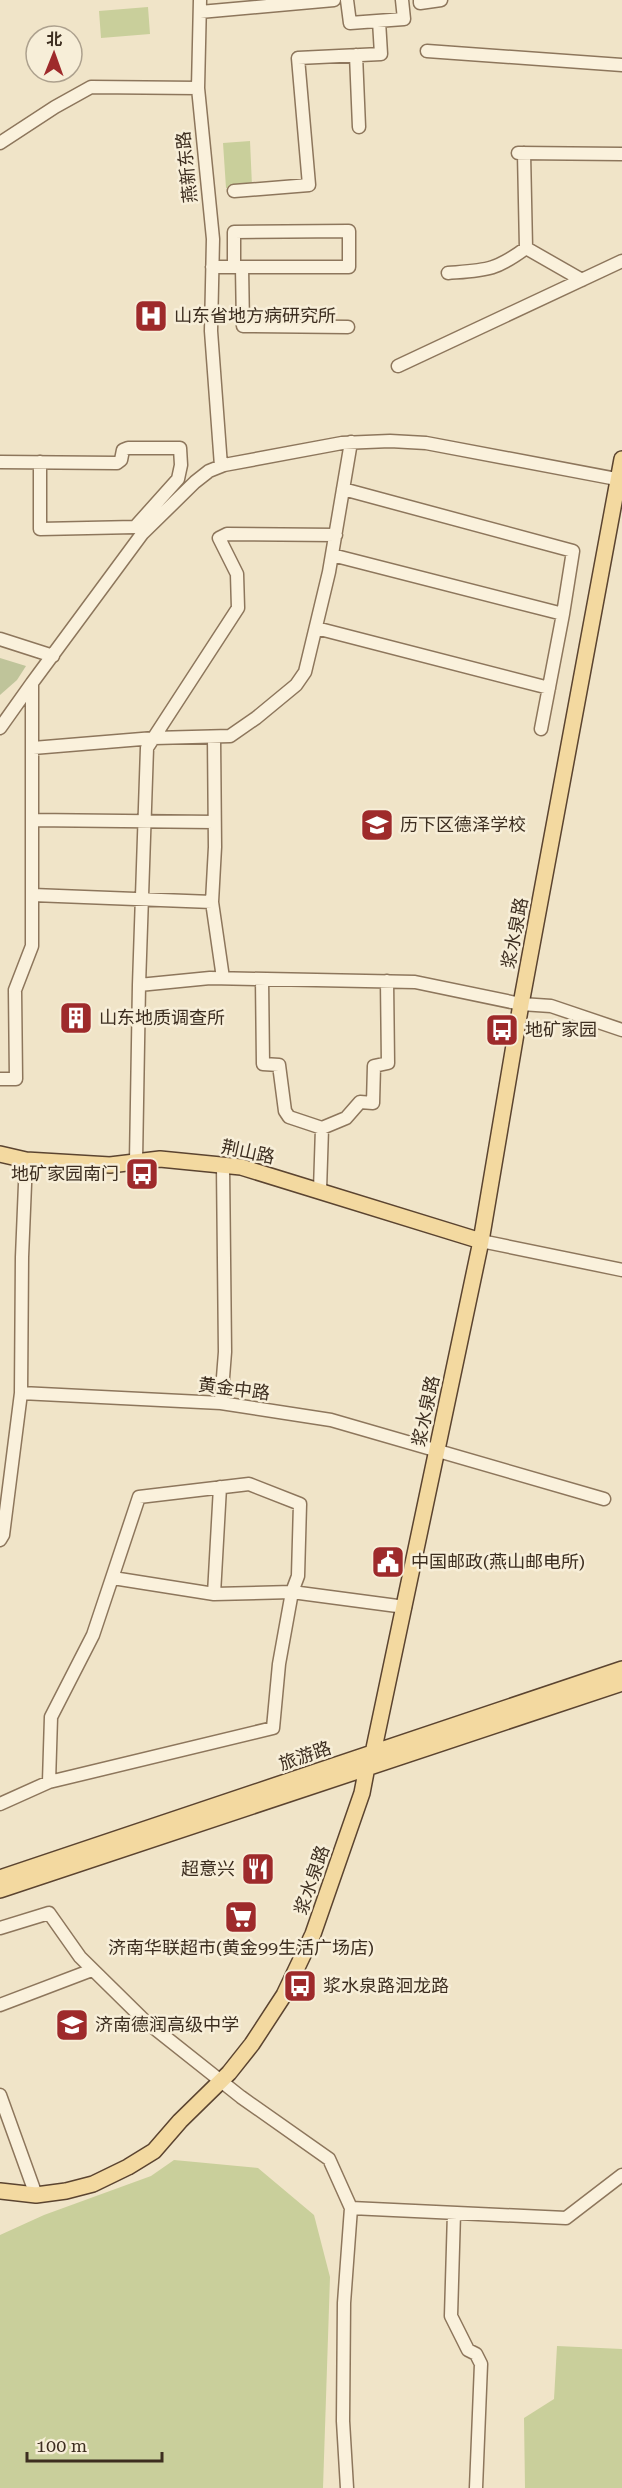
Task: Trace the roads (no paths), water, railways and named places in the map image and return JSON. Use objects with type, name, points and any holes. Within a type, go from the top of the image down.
[{"type":"main road","name":"浆水泉路","points":[[0,2191],[36,2195],[93,2184],[154,2151],[180,2121],[222,2081],[252,2044],[284,1995],[313,1934],[362,1793],[438,1451],[481,1241],[521,1004],[620,480],[622,459]]},
{"type":"main road","name":"荆山路","points":[[0,1154],[26,1160],[110,1165],[172,1159],[241,1167],[481,1241]]},
{"type":"main road","name":"旅游路","points":[[0,1890],[622,1669]]},
{"type":"main road","name":"旅游路","points":[[0,1878],[370,1760],[622,1683]]},
{"type":"street","points":[[200,6],[334,0]]},
{"type":"street","points":[[347,0],[350,23],[404,19],[402,0]]},
{"type":"street","points":[[420,0],[420,3],[441,0]]},
{"type":"street","name":"燕新东路","points":[[200,6],[198,88],[213,239],[211,331],[221,466]]},
{"type":"street","points":[[234,191],[309,185],[298,58],[381,54],[379,21]]},
{"type":"street","points":[[427,51],[622,65]]},
{"type":"street","points":[[356,55],[359,127]]},
{"type":"street","points":[[0,143],[54,107],[91,87],[198,88]]},
{"type":"street","points":[[526,248],[523,153],[622,154]]},
{"type":"street","points":[[212,267],[238,267],[349,267],[349,231],[234,232],[238,267],[243,326],[348,327]]},
{"type":"street","points":[[448,273],[491,269],[508,261],[526,248]]},
{"type":"street","points":[[526,248],[582,280]]},
{"type":"street","points":[[398,366],[622,261]]},
{"type":"street","points":[[0,728],[142,534],[195,482],[209,471],[221,466],[351,442],[390,441],[426,443],[620,480]]},
{"type":"street","points":[[33,748],[154,738],[230,736],[296,685],[305,672],[316,628],[336,535],[351,442]]},
{"type":"street","points":[[0,462],[40,462],[117,463],[121,460],[123,450],[128,448],[180,448],[181,465],[178,479],[135,527],[40,529],[40,462]]},
{"type":"street","points":[[343,489],[573,551],[541,729]]},
{"type":"street","points":[[136,1161],[147,748],[237,608],[237,574],[219,538],[227,534],[336,535]]},
{"type":"street","points":[[332,555],[563,614]]},
{"type":"street","points":[[316,628],[549,688]]},
{"type":"street","points":[[0,639],[53,656]]},
{"type":"street","points":[[0,1079],[16,1079],[15,990],[33,946],[32,683]]},
{"type":"street","points":[[214,737],[212,902],[223,978]]},
{"type":"street","points":[[32,820],[214,822]]},
{"type":"street","points":[[33,895],[212,902]]},
{"type":"street","points":[[139,985],[223,978],[425,983],[521,1004],[551,1006],[622,1030]]},
{"type":"street","points":[[262,979],[264,1064],[279,1065],[285,1111],[289,1117],[322,1128],[346,1118],[360,1102],[373,1103],[374,1066],[388,1063],[387,981]]},
{"type":"street","points":[[320,1190],[322,1128]]},
{"type":"street","points":[[0,1540],[3,1535],[21,1394],[21,1257],[26,1160]]},
{"type":"street","points":[[221,1403],[225,1352],[223,1166]]},
{"type":"street","points":[[481,1241],[622,1270]]},
{"type":"street","name":"黄金中路","points":[[21,1394],[221,1403],[331,1420],[604,1499]]},
{"type":"street","points":[[0,1804],[49,1782],[273,1728],[279,1664],[292,1592],[298,1576],[300,1504],[249,1484],[139,1497],[93,1635],[51,1717],[49,1782]]},
{"type":"street","points":[[214,1594],[220,1487]]},
{"type":"street","points":[[113,1578],[214,1594],[292,1592],[405,1607]]},
{"type":"street","points":[[0,1928],[49,1913],[80,1957],[144,2020],[222,2081],[329,2159],[351,2208],[344,2302],[343,2421],[347,2488]]},
{"type":"street","points":[[0,2005],[92,1970]]},
{"type":"street","points":[[0,2095],[36,2195]]},
{"type":"street","points":[[351,2208],[566,2218],[622,2175]]},
{"type":"street","points":[[454,2213],[451,2316],[468,2350],[476,2354],[482,2364],[476,2488]]},
{"type":"place","name":"山东省地方病研究所","points":[[151,316]]},
{"type":"place","name":"历下区德泽学校","points":[[377,825]]},
{"type":"place","name":"山东地质调查所","points":[[76,1018]]},
{"type":"place","name":"地矿家园","points":[[502,1030]]},
{"type":"place","name":"地矿家园南门","points":[[142,1174]]},
{"type":"place","name":"中国邮政(燕山邮电所)","points":[[388,1562]]},
{"type":"place","name":"超意兴","points":[[258,1869]]},
{"type":"place","name":"济南华联超市(黄金99生活广场店)","points":[[241,1917]]},
{"type":"place","name":"浆水泉路洄龙路","points":[[300,1986]]},
{"type":"place","name":"济南德润高级中学","points":[[72,2025]]}]
